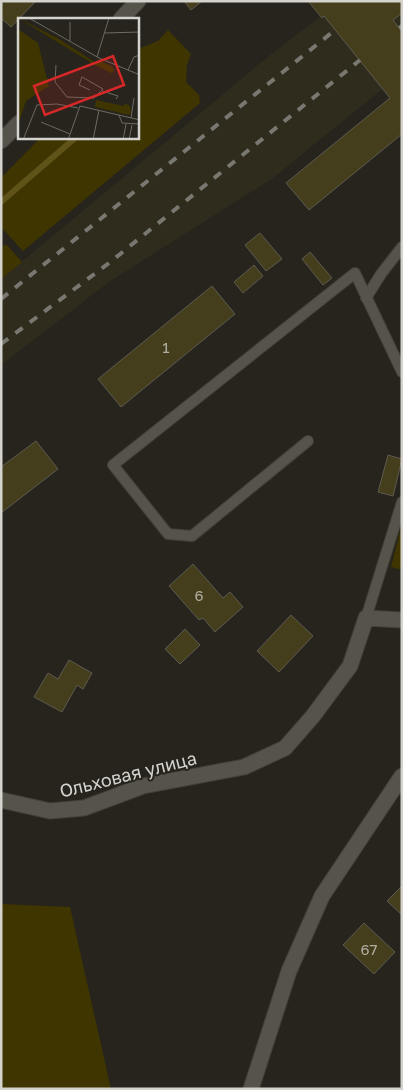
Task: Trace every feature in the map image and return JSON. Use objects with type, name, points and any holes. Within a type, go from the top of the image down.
[{"type":"street","points":[[122,18],[138,1]]},
{"type":"street","points":[[1,141],[18,124]]},
{"type":"street","points":[[366,618],[402,620]]},
{"type":"street","name":"Ольховая улица","points":[[1,800],[50,811],[84,808],[143,786],[244,767],[285,748],[313,716],[350,666],[366,618]]},
{"type":"street","points":[[251,1089],[289,970],[322,896],[402,776]]},
{"type":"lane","points":[[366,298],[381,274],[402,247]]},
{"type":"lane","points":[[308,441],[192,536],[168,534],[113,466],[355,273],[402,372]]},
{"type":"lane","points":[[366,618],[402,502]]},
{"type":"shaded area","points":[[341,1],[402,1],[402,73],[273,178],[109,282],[1,365],[1,279],[270,55]]},
{"type":"shaded area","points":[[168,30],[191,54],[187,65],[186,82],[199,95],[200,103],[23,251],[1,227],[1,178],[39,139],[139,139],[139,49],[158,41]]},
{"type":"shaded area","points":[[6,244],[22,262],[1,279],[1,248]]},
{"type":"shaded area","points":[[402,524],[402,570],[391,567]]},
{"type":"shaded area","points":[[1,904],[70,907],[111,1089],[1,1089]]},
{"type":"building","points":[[1,1],[36,1],[11,27],[1,18]]},
{"type":"building","points":[[184,1],[202,1],[191,10]]},
{"type":"building","points":[[308,1],[402,1],[402,13],[393,20],[402,32],[402,134],[309,210],[286,183],[390,98],[324,16],[322,18]]},
{"type":"building","points":[[260,233],[282,259],[266,271],[245,245]]},
{"type":"building","points":[[310,252],[332,278],[323,285],[302,259]]},
{"type":"building","points":[[254,265],[263,276],[243,293],[234,282]]},
{"type":"building","points":[[212,286],[235,314],[121,407],[98,379]]},
{"type":"building","points":[[36,441],[58,469],[1,513],[1,467]]},
{"type":"building","points":[[388,455],[402,459],[393,496],[378,492]]},
{"type":"building","points":[[193,564],[223,598],[230,592],[243,607],[215,632],[203,618],[199,620],[169,586]]},
{"type":"building","points":[[291,615],[313,636],[279,672],[257,651]]},
{"type":"building","points":[[185,629],[200,645],[180,664],[165,649]]},
{"type":"building","points":[[69,660],[92,673],[83,689],[77,685],[62,712],[34,697],[48,673],[58,679]]},
{"type":"building","points":[[402,886],[402,915],[387,901]]},
{"type":"building","points":[[364,923],[395,952],[374,974],[343,945]]},
{"type":"waterway","points":[[1,202],[74,139]]},
{"type":"railway","points":[[1,299],[335,30]]},
{"type":"railway","points":[[1,344],[109,263],[360,60]]}]
